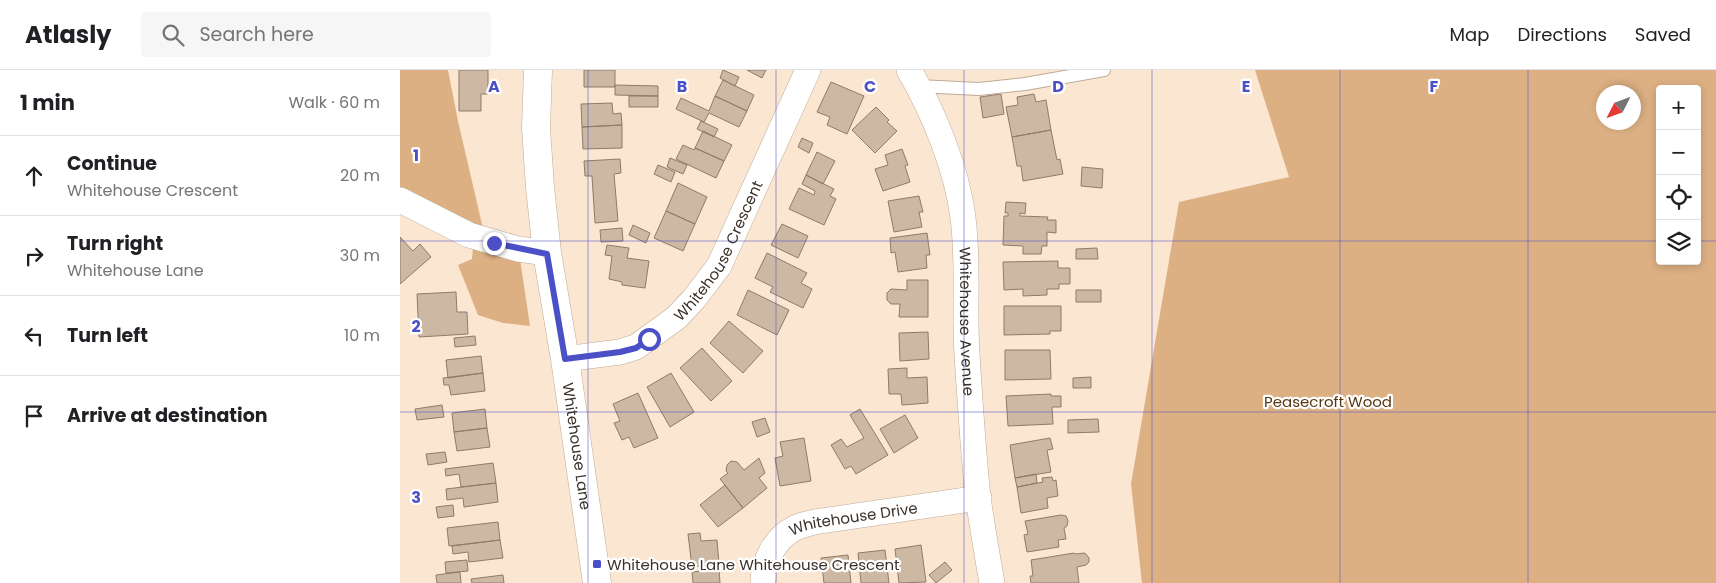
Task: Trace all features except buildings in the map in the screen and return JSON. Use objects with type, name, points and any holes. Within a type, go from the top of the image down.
[{"type":"street","name":"Whitehouse Lane","points":[[538,70],[536,128],[547,254],[565,359],[597,583]]},
{"type":"street","name":"Whitehouse Crescent","points":[[565,359],[620,352],[636,348],[676,318],[694,299],[719,266],[808,70]]},
{"type":"street","name":"Whitehouse Avenue","points":[[914,78],[938,132],[953,174],[963,217],[966,347],[978,498],[992,583]]},
{"type":"street","points":[[400,200],[469,235],[518,249],[547,254]]},
{"type":"street","name":"Whitehouse Drive","points":[[763,583],[767,559],[778,542],[794,529],[814,522],[978,498]]},
{"type":"lane","points":[[914,78],[979,89],[1026,84],[1104,70]]},
{"type":"green space","points":[[400,70],[448,70],[484,233],[400,194]]},
{"type":"green space","name":"Peasecroft Wood","points":[[1255,70],[1716,70],[1716,583],[1142,583],[1131,484],[1179,202],[1289,177]]},
{"type":"green space","points":[[473,247],[520,259],[530,326],[503,323],[478,315],[458,265],[472,259]]},
{"type":"place","name":"Whitehouse Lane Whitehouse Crescent","points":[[597,564]]},
{"type":"route","points":[[494,243],[547,254],[565,359],[620,352],[636,348],[649,339]]}]
